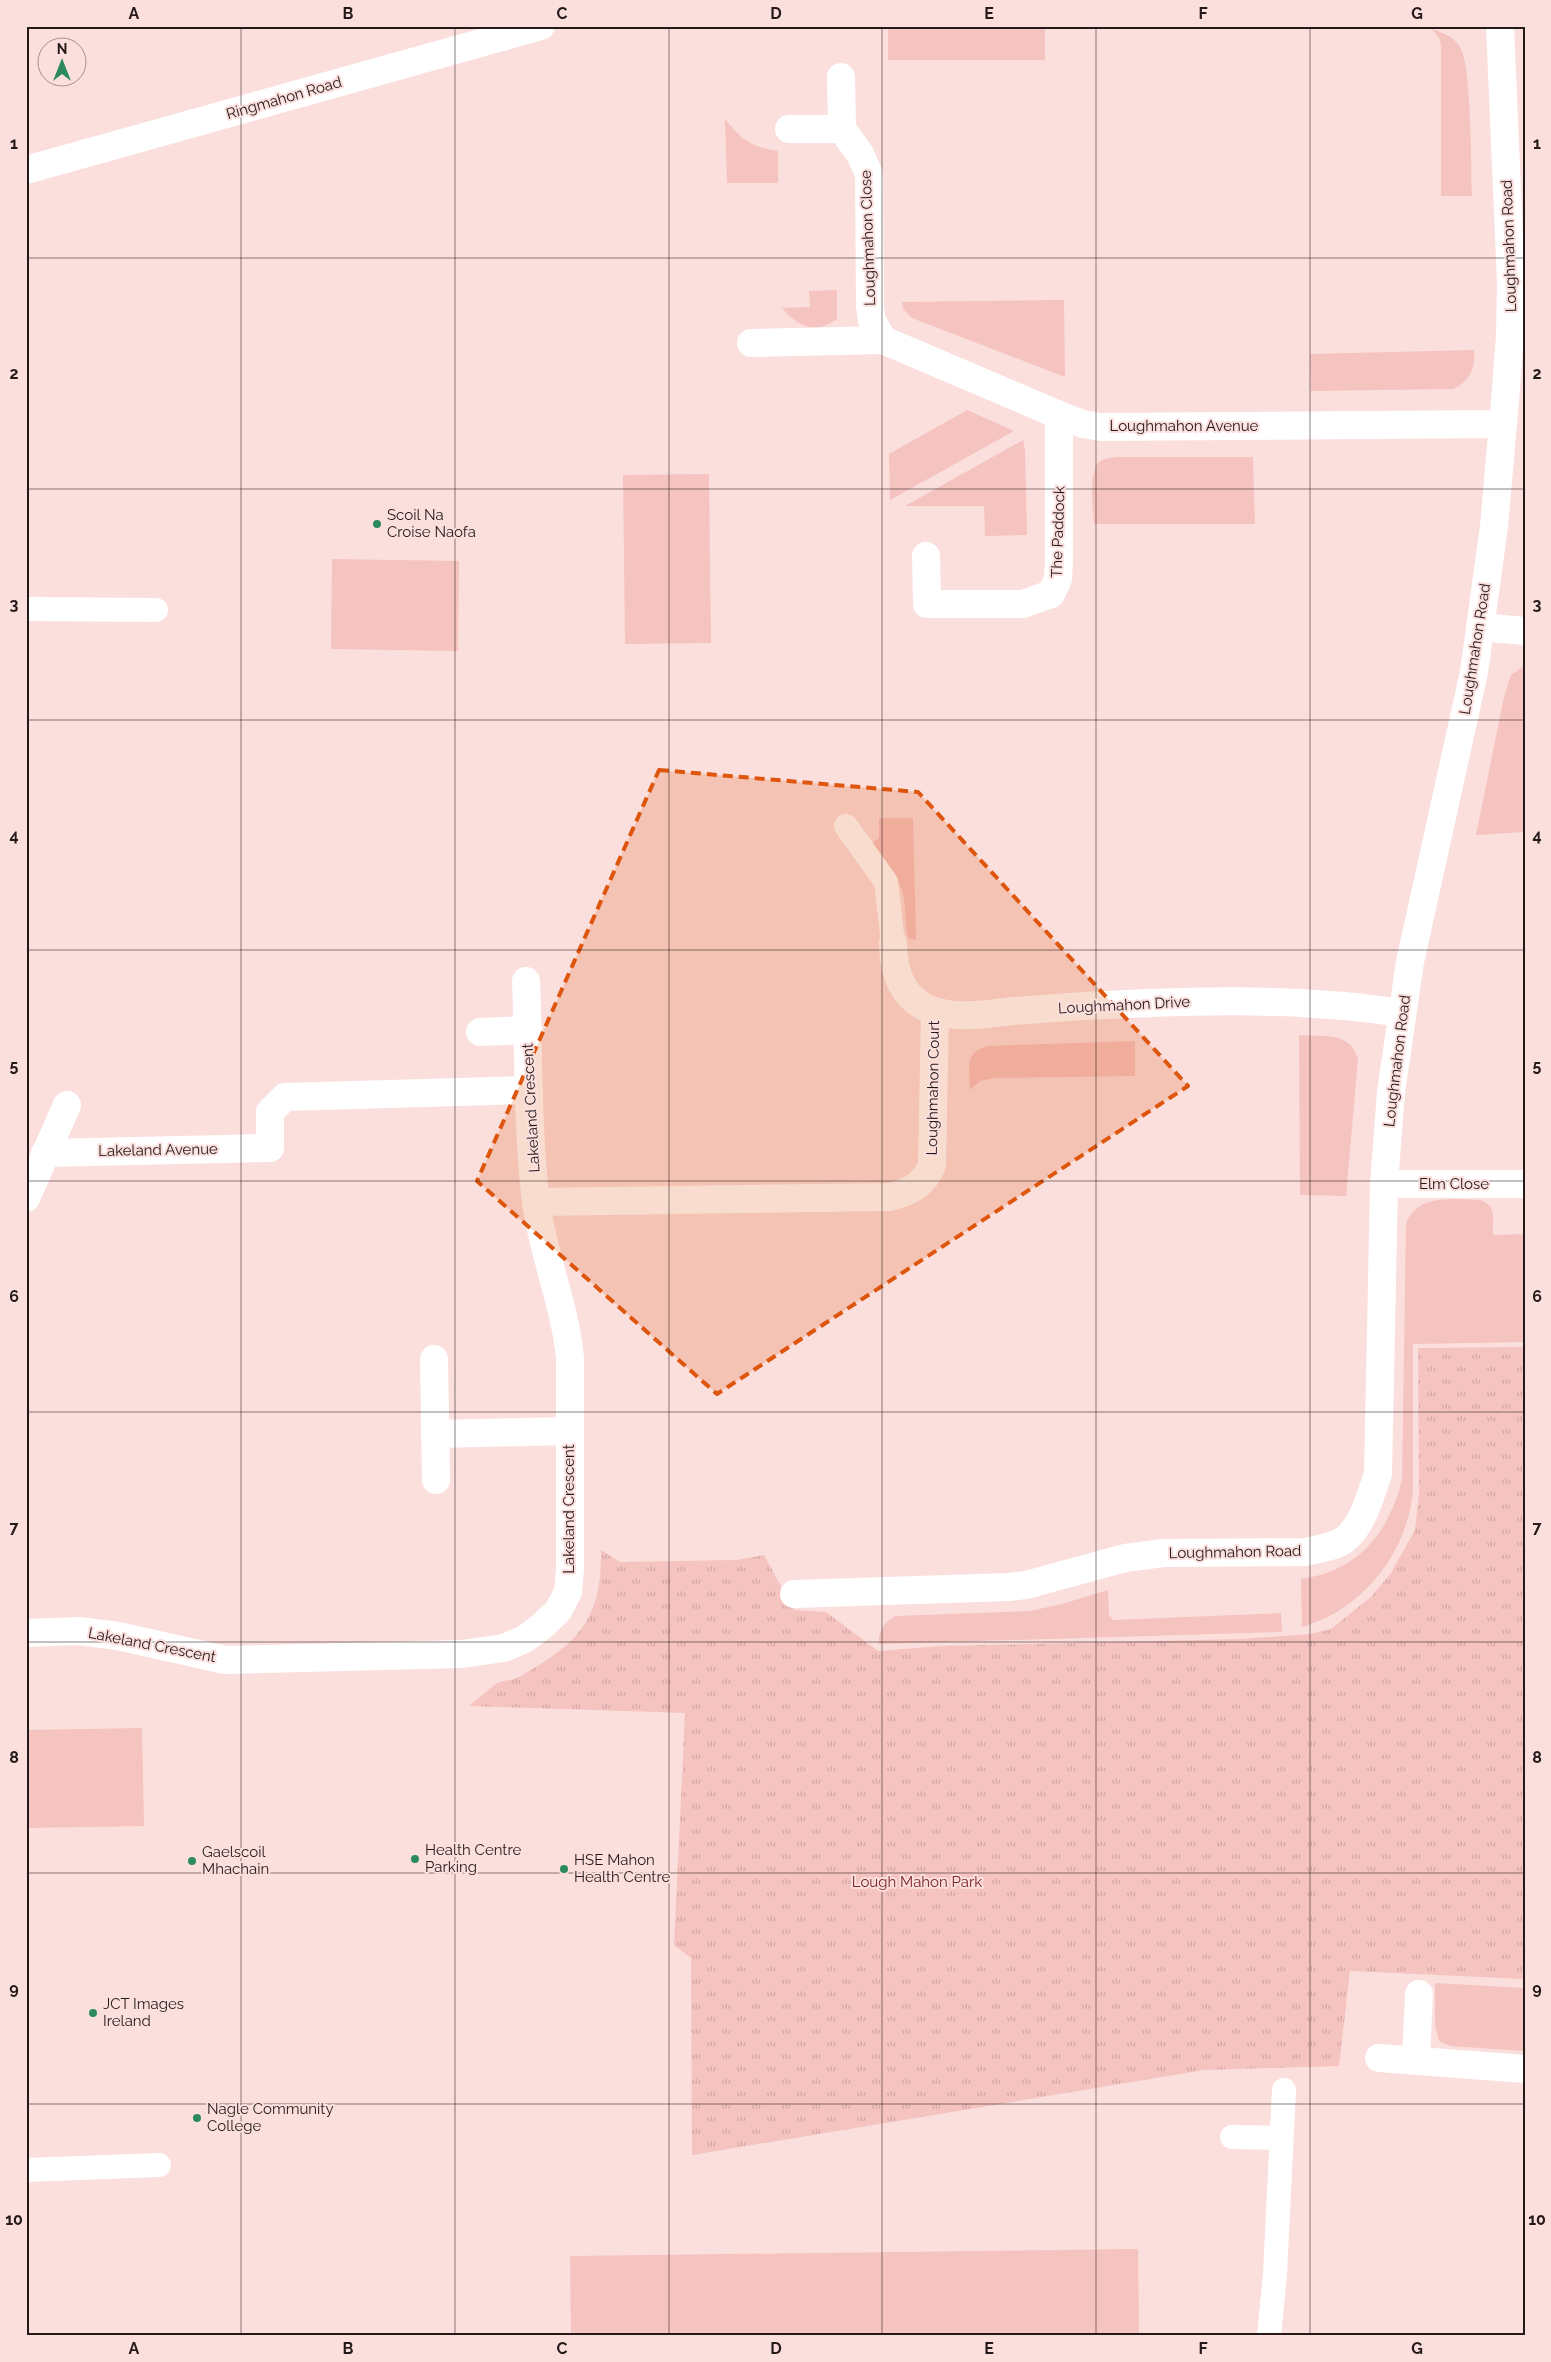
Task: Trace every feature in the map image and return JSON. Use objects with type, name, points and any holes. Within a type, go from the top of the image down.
[{"type":"street","name":"Ringmahon Road","points":[[26,170],[541,26]]},
{"type":"street","name":"Loughmahon Road","points":[[794,1594],[1009,1587],[1026,1585],[1125,1558],[1163,1552],[1306,1552],[1344,1540],[1362,1517],[1378,1474],[1384,1184],[1391,1092],[1401,1013],[1410,962],[1474,672],[1494,526],[1511,316],[1500,26]]},
{"type":"street","points":[[789,130],[842,129],[841,77]]},
{"type":"street","name":"Loughmahon Close","points":[[842,129],[860,154],[869,174],[870,306],[872,321],[883,340]]},
{"type":"street","name":"Loughmahon Avenue","points":[[883,340],[1083,424],[1101,427],[1502,424]]},
{"type":"street","points":[[751,343],[883,340]]},
{"type":"street","name":"The Paddock","points":[[926,556],[927,604],[1023,604],[1051,594],[1058,579],[1059,562],[1059,414]]},
{"type":"street","points":[[1480,627],[1525,631]]},
{"type":"street","name":"Loughmahon Drive","points":[[892,942],[897,975],[906,993],[918,1004],[934,1011],[960,1015],[1107,1005],[1244,1000],[1311,1003],[1401,1013]]},
{"type":"street","name":"Lakeland Crescent","points":[[26,1633],[50,1630],[113,1635],[225,1660],[462,1654],[504,1648],[525,1639],[558,1611],[568,1592],[570,1569],[570,1358],[568,1330],[548,1262],[536,1202],[529,1090],[526,981]]},
{"type":"street","name":"Loughmahon Court","points":[[536,1202],[890,1198],[906,1193],[918,1186],[928,1176],[932,1165],[934,1011]]},
{"type":"street","points":[[480,1032],[528,1030]]},
{"type":"street","name":"Lakeland Avenue","points":[[45,1153],[270,1148],[270,1112],[285,1097],[529,1090]]},
{"type":"street","points":[[26,1198],[67,1105]]},
{"type":"street","name":"Elm Close","points":[[1384,1184],[1525,1184]]},
{"type":"street","points":[[434,1358],[436,1480]]},
{"type":"street","points":[[435,1434],[570,1431]]},
{"type":"street","points":[[1416,2060],[1419,1994]]},
{"type":"street","points":[[1379,2058],[1525,2069]]},
{"type":"lane","points":[[26,609],[156,610]]},
{"type":"lane","points":[[846,826],[886,882],[892,942]]},
{"type":"lane","points":[[1269,2336],[1280,2202],[1280,2138],[1284,2090]]},
{"type":"lane","points":[[1232,2137],[1280,2138]]},
{"type":"lane","points":[[26,2170],[159,2165]]},
{"type":"highlighted area","points":[[659,770],[918,792],[1188,1086],[717,1394],[477,1181]]},
{"type":"green space","points":[[888,26],[1045,26],[1045,60],[888,60]]},
{"type":"green space","points":[[1432,29],[1448,35],[1454,40],[1460,47],[1464,58],[1469,95],[1472,196],[1441,196],[1441,48],[1440,39]]},
{"type":"green space","points":[[725,119],[742,137],[754,145],[778,151],[778,183],[727,183]]},
{"type":"green space","points":[[837,290],[837,319],[822,327],[808,327],[801,324],[782,308],[810,307],[809,291]]},
{"type":"green space","points":[[1064,300],[1065,377],[912,318],[903,309],[902,302]]},
{"type":"green space","points":[[1474,350],[1474,363],[1470,374],[1459,386],[1453,389],[1311,391],[1310,354]]},
{"type":"green space","points":[[967,410],[1014,431],[890,500],[889,454]]},
{"type":"green space","points":[[1023,440],[1025,450],[1027,535],[985,536],[984,506],[905,506]]},
{"type":"green space","points":[[1117,457],[1253,457],[1255,524],[1094,524],[1093,474],[1099,462]]},
{"type":"green space","points":[[709,474],[711,643],[625,644],[623,475]]},
{"type":"green space","points":[[332,559],[459,561],[458,651],[331,649]]},
{"type":"green space","points":[[1525,665],[1525,832],[1476,835],[1504,697],[1511,675]]},
{"type":"green space","points":[[879,818],[913,818],[916,940],[908,938],[904,897],[900,886],[870,845],[879,838]]},
{"type":"green space","points":[[1299,1035],[1335,1037],[1349,1044],[1358,1059],[1346,1196],[1300,1195]]},
{"type":"green space","points":[[1135,1041],[1135,1076],[995,1078],[980,1081],[970,1090],[969,1068],[971,1057],[975,1052],[988,1046]]},
{"type":"green space","points":[[1448,1199],[1480,1200],[1492,1209],[1493,1235],[1525,1234],[1525,1342],[1413,1344],[1413,1490],[1402,1536],[1392,1557],[1362,1593],[1324,1619],[1302,1627],[1301,1579],[1321,1575],[1339,1568],[1368,1547],[1388,1517],[1402,1480],[1406,1224],[1411,1214],[1418,1207],[1427,1203]]},
{"type":"green space","name":"Lough Mahon Park","points":[[1525,1347],[1525,1979],[1350,1971],[1339,2066],[1204,2070],[692,2155],[691,1958],[674,1945],[685,1713],[469,1706],[496,1684],[521,1676],[558,1652],[572,1640],[583,1626],[597,1594],[601,1550],[620,1562],[737,1560],[764,1555],[794,1610],[826,1612],[878,1651],[942,1646],[1242,1639],[1310,1634],[1331,1629],[1371,1597],[1391,1573],[1415,1530],[1419,1493],[1418,1348]]},
{"type":"green space","points":[[1108,1590],[1109,1615],[1113,1620],[1281,1613],[1282,1632],[879,1644],[882,1628],[895,1616],[1030,1611],[1062,1604]]},
{"type":"green space","points":[[142,1728],[144,1826],[26,1828],[26,1730]]},
{"type":"green space","points":[[1435,1983],[1525,1988],[1525,2051],[1450,2046],[1439,2041],[1435,2025]]},
{"type":"green space","points":[[1138,2249],[1139,2336],[571,2336],[570,2256]]},
{"type":"place","name":"Scoil Na Croise Naofa","points":[[377,524]]},
{"type":"place","name":"Health Centre Parking","points":[[415,1859]]},
{"type":"place","name":"Gaelscoil Mhachain","points":[[192,1861]]},
{"type":"place","name":"HSE Mahon Health Centre","points":[[564,1869]]},
{"type":"place","name":"JCT Images Ireland","points":[[93,2013]]},
{"type":"place","name":"Nagle Community College","points":[[197,2118]]}]
